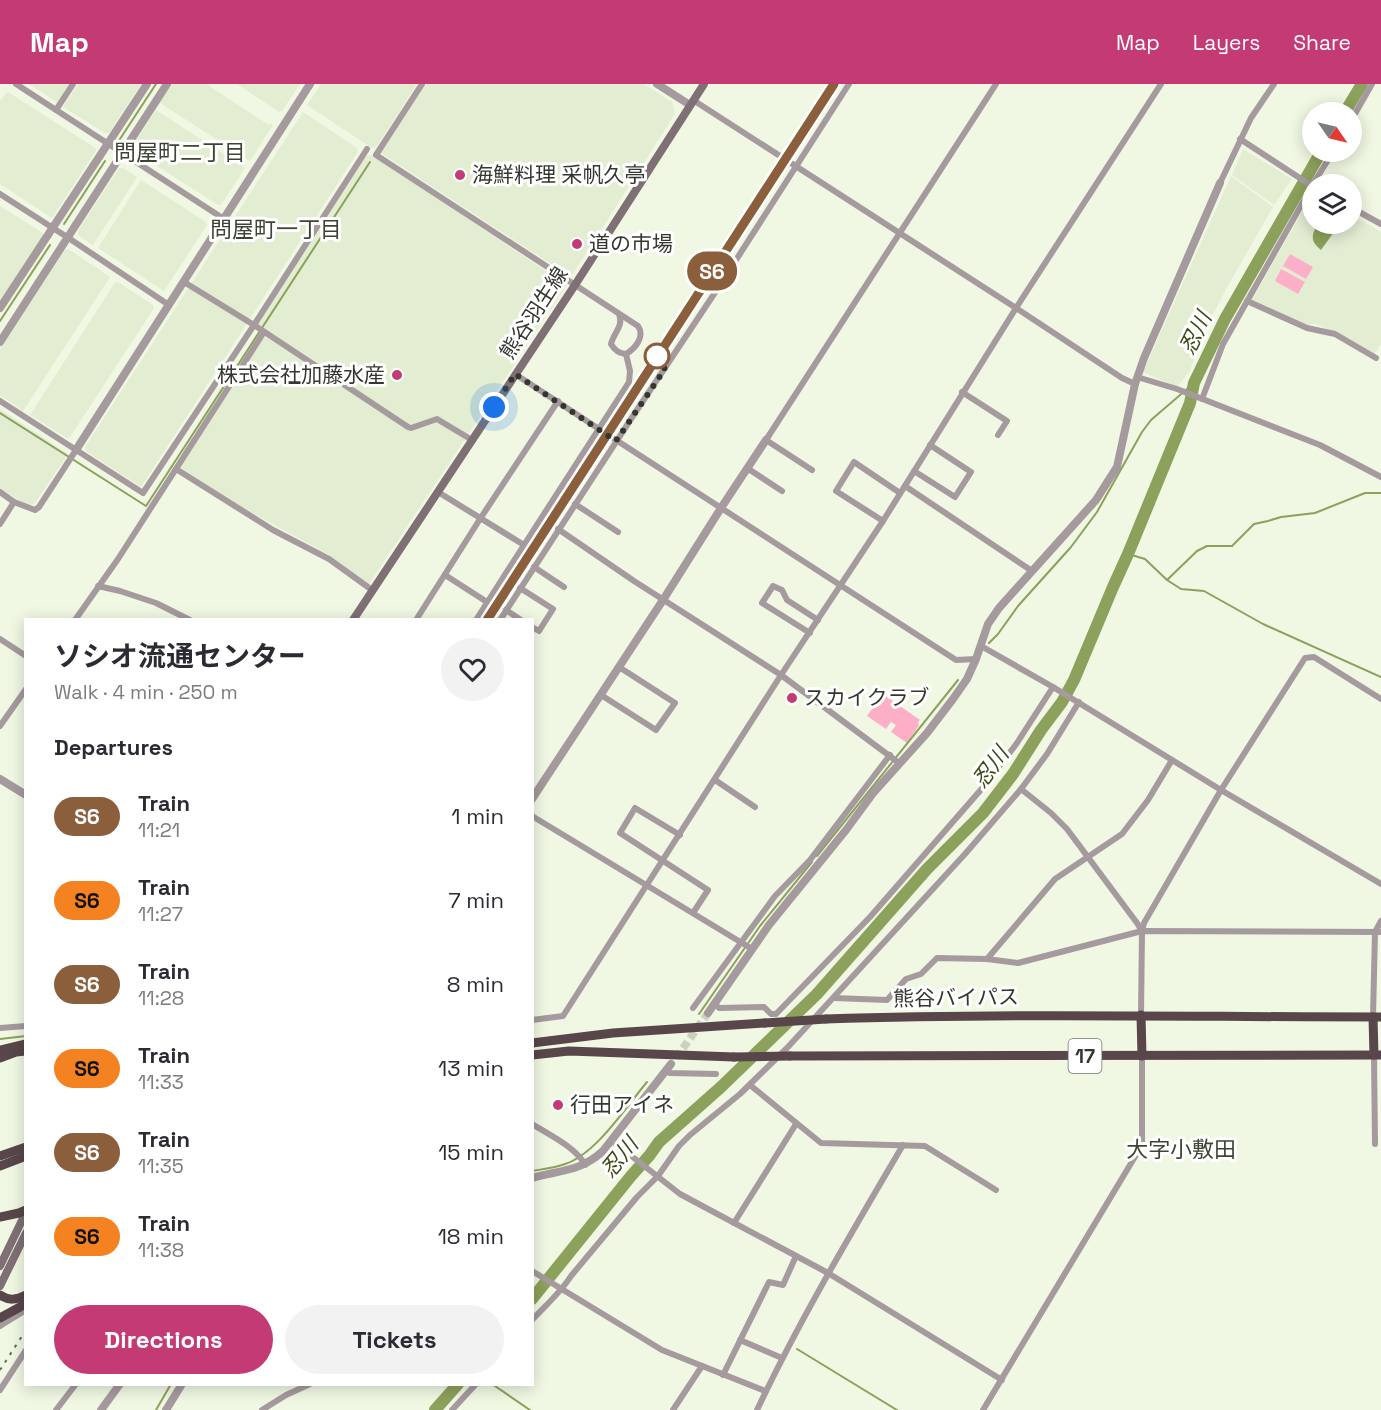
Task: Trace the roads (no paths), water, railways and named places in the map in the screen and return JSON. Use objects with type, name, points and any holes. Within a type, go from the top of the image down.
[{"type":"highway","name":"熊谷バイパス","points":[[534,1043],[614,1033],[826,1019],[1141,1015],[1377,1017]]},
{"type":"highway","points":[[1141,1015],[1142,1056]]},
{"type":"highway","points":[[1377,1017],[1377,1055]]},
{"type":"highway","points":[[0,1050],[24,1044]]},
{"type":"highway","points":[[0,1058],[24,1051]]},
{"type":"highway","name":"17","points":[[534,1055],[569,1051],[734,1057],[1377,1055]]},
{"type":"highway","points":[[0,1156],[24,1148]]},
{"type":"highway","points":[[0,1166],[24,1157]]},
{"type":"highway","points":[[0,1217],[24,1212]]},
{"type":"highway","points":[[0,1295],[6,1299],[17,1300],[24,1296]]},
{"type":"highway","points":[[0,1318],[24,1304]]},
{"type":"main road","name":"熊谷羽生線","points":[[354,618],[575,285],[704,84]]},
{"type":"main road","points":[[0,1266],[24,1215]]},
{"type":"main road","points":[[0,1286],[24,1237]]},
{"type":"street","points":[[16,84],[224,219]]},
{"type":"street","points":[[56,110],[73,84]]},
{"type":"street","points":[[0,308],[147,84]]},
{"type":"street","points":[[0,342],[167,84]]},
{"type":"street","points":[[0,492],[14,502],[35,510],[39,507],[310,84]]},
{"type":"street","points":[[422,84],[376,155],[638,326],[641,337],[632,351],[626,354],[614,350],[611,344],[621,325],[622,320],[619,314]]},
{"type":"street","points":[[657,84],[796,166],[1122,378],[1177,389],[1320,445],[1381,477]]},
{"type":"street","points":[[501,618],[707,306],[849,84]]},
{"type":"street","points":[[534,796],[996,84]]},
{"type":"street","points":[[534,1020],[564,1016],[1161,84]]},
{"type":"street","points":[[693,1008],[747,945],[769,925],[874,792],[927,733],[967,679],[988,624],[999,608],[1096,500],[1117,467],[1136,381],[1153,334],[1240,139],[1274,84]]},
{"type":"street","points":[[1362,102],[1372,84]]},
{"type":"street","points":[[1240,139],[1302,179]]},
{"type":"street","points":[[0,401],[142,493],[254,325],[367,148]]},
{"type":"street","points":[[1,196],[53,227],[169,305]]},
{"type":"street","points":[[1200,399],[1223,344],[1302,203]]},
{"type":"street","points":[[1362,214],[1381,224]]},
{"type":"street","points":[[184,282],[254,325],[408,427],[411,428],[437,418],[472,440]]},
{"type":"street","points":[[1247,301],[1307,328],[1335,334],[1376,358]]},
{"type":"street","points":[[76,618],[118,559],[264,332]]},
{"type":"street","points":[[477,618],[629,382],[630,371],[626,354]]},
{"type":"street","points":[[515,374],[956,660],[976,659]]},
{"type":"street","points":[[962,392],[1007,421],[998,435]]},
{"type":"street","points":[[417,618],[558,401]]},
{"type":"street","points":[[766,440],[812,470]]},
{"type":"street","points":[[914,471],[955,497],[971,472],[930,445]]},
{"type":"street","points":[[883,521],[836,491],[854,462],[900,493]]},
{"type":"street","points":[[747,468],[782,491]]},
{"type":"street","points":[[176,469],[273,530],[329,559],[372,590]]},
{"type":"street","points":[[905,486],[1032,571]]},
{"type":"street","points":[[438,492],[524,545]]},
{"type":"street","points":[[0,524],[14,502]]},
{"type":"street","points":[[575,504],[618,532]]},
{"type":"street","points":[[558,529],[663,600],[781,675],[899,763]]},
{"type":"street","points":[[534,567],[564,587]]},
{"type":"street","points":[[445,575],[487,602]]},
{"type":"street","points":[[98,586],[156,603],[186,618]]},
{"type":"street","points":[[810,633],[762,603],[773,586],[782,590],[787,600],[818,620]]},
{"type":"street","points":[[520,588],[553,609],[539,631],[534,628]]},
{"type":"street","points":[[506,610],[517,618]]},
{"type":"street","points":[[0,639],[24,655]]},
{"type":"street","points":[[981,646],[1079,702],[1221,790],[1381,884]]},
{"type":"street","points":[[1141,1015],[1144,923],[1221,790],[1305,658],[1314,657],[1381,699]]},
{"type":"street","points":[[601,695],[656,730],[675,703],[619,667]]},
{"type":"street","points":[[715,1004],[719,1008],[764,1007],[771,1014],[776,1014],[870,917],[985,785],[1017,743],[1053,687]]},
{"type":"street","points":[[0,726],[24,692]]},
{"type":"street","points":[[534,1318],[572,1276],[679,1146],[750,1085],[787,1048],[965,854],[1021,789],[1047,754],[1079,702]]},
{"type":"street","points":[[708,1013],[775,897],[810,860],[891,756]]},
{"type":"street","points":[[987,959],[1055,879],[1122,834],[1148,800],[1172,760]]},
{"type":"street","points":[[0,778],[24,794]]},
{"type":"street","points":[[715,780],[755,807]]},
{"type":"street","points":[[1021,789],[1067,829],[1142,931]]},
{"type":"street","points":[[680,835],[635,808],[620,833],[708,890],[693,913]]},
{"type":"street","points":[[534,817],[747,945]]},
{"type":"street","points":[[1377,1017],[1378,932],[1381,921]]},
{"type":"street","points":[[834,998],[887,1000],[906,978],[921,974],[937,958],[987,959],[1018,963],[1142,931],[1378,932]]},
{"type":"street","points":[[0,1028],[24,1026]]},
{"type":"street","points":[[1375,1144],[1377,1055]]},
{"type":"street","points":[[983,1410],[1142,1145],[1142,1056]]},
{"type":"street","points":[[669,1067],[670,1073],[716,1074]]},
{"type":"street","points":[[534,1178],[565,1171],[583,1161],[594,1159],[669,1067]]},
{"type":"street","points":[[750,1085],[821,1143],[925,1146],[996,1190]]},
{"type":"street","points":[[734,1223],[796,1124]]},
{"type":"street","points":[[534,1125],[554,1137],[583,1161]]},
{"type":"street","points":[[611,1140],[680,1194],[828,1273],[1002,1380]]},
{"type":"street","points":[[757,1410],[828,1273],[903,1145]]},
{"type":"street","points":[[723,1375],[769,1282],[783,1285],[796,1256]]},
{"type":"street","points":[[534,1272],[662,1350],[765,1391]]},
{"type":"street","points":[[0,1326],[24,1311]]},
{"type":"street","points":[[740,1340],[782,1358]]},
{"type":"street","points":[[0,1390],[24,1353]]},
{"type":"street","points":[[673,1410],[702,1366]]},
{"type":"street","points":[[56,1410],[74,1386]]},
{"type":"street","points":[[101,1410],[119,1386]]},
{"type":"street","points":[[166,1410],[181,1386]]},
{"type":"street","points":[[262,1410],[306,1386]]},
{"type":"street","points":[[452,1410],[474,1386]]},
{"type":"waterway","points":[[118,142],[156,84]]},
{"type":"waterway","name":"忍川","points":[[1351,102],[1362,84]]},
{"type":"waterway","points":[[64,224],[105,161]]},
{"type":"waterway","points":[[0,413],[146,506],[370,162]]},
{"type":"waterway","name":"忍川","points":[[534,1297],[659,1142],[721,1087],[817,994],[927,869],[983,813],[1013,774],[1062,702],[1074,680],[1190,403],[1194,383],[1225,319],[1315,162]]},
{"type":"waterway","points":[[0,321],[50,245]]},
{"type":"waterway","points":[[989,643],[1018,606],[1071,547],[1097,512],[1151,420],[1194,383]]},
{"type":"waterway","points":[[1167,580],[1197,551],[1207,546],[1232,546],[1254,524],[1281,517],[1315,513],[1365,493],[1381,493]]},
{"type":"waterway","points":[[1128,554],[1145,559],[1167,580],[1181,589],[1204,591],[1263,624],[1381,677]]},
{"type":"waterway","points":[[817,856],[958,680]]},
{"type":"waterway","points":[[699,1014],[760,926],[812,862]]},
{"type":"waterway","points":[[0,1039],[24,1036]]},
{"type":"waterway","points":[[534,1171],[577,1159],[610,1129],[647,1082]]},
{"type":"waterway","points":[[797,1349],[897,1410]]},
{"type":"waterway","points":[[156,1410],[170,1386]]},
{"type":"waterway","name":"忍川","points":[[435,1410],[456,1386]]},
{"type":"waterway","points":[[495,1386],[530,1410]]},
{"type":"tunnel","points":[[676,1058],[708,1013]]},
{"type":"railway","points":[[488,618],[834,84]]},
{"type":"railway","points":[[0,1370],[24,1333]]},
{"type":"train","name":"S6","points":[[488,618],[834,84]]},
{"type":"place","name":"海鮮料理 采帆久亭","points":[[460,175]]},
{"type":"place","name":"道の市場","points":[[577,244]]},
{"type":"place","name":"株式会社加藤水産","points":[[397,375]]},
{"type":"place","name":"スカイクラブ","points":[[792,698]]},
{"type":"place","name":"行田アイネ","points":[[558,1105]]},
{"type":"district","name":"問屋町二丁目","points":[[180,152]]},
{"type":"district","name":"問屋町一丁目","points":[[276,229]]},
{"type":"district","name":"大字小敷田","points":[[1181,1149]]}]
